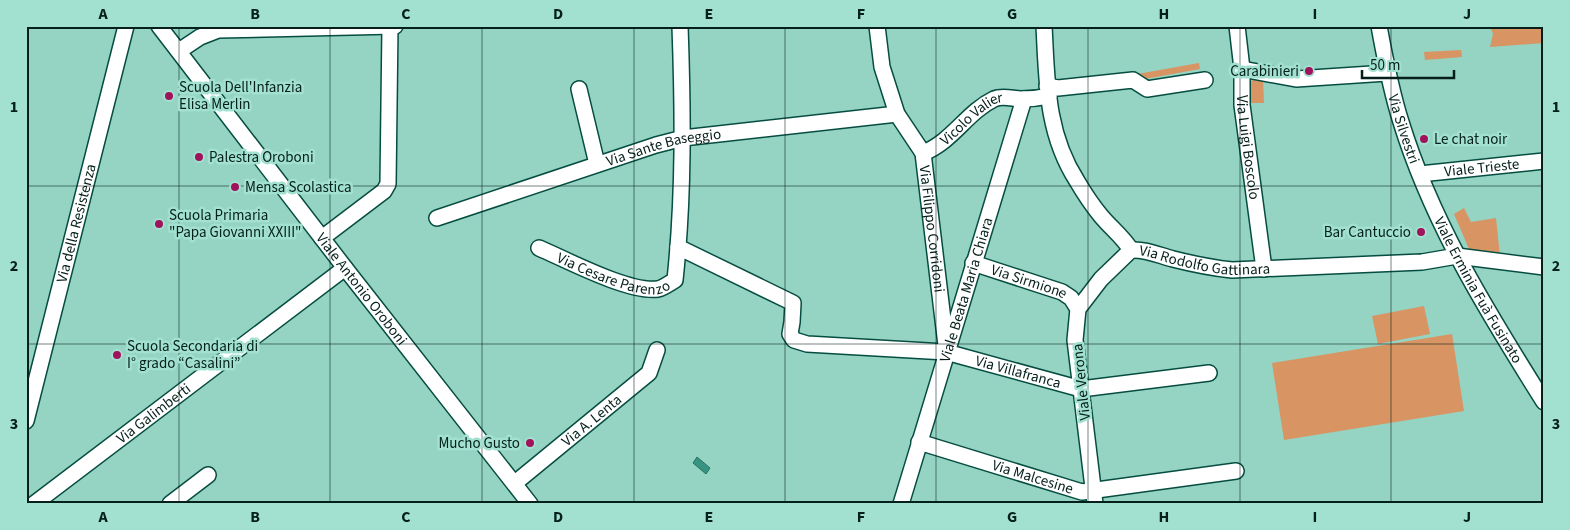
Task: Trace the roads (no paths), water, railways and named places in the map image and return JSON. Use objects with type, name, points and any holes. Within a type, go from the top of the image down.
[{"type":"street","name":"Via della Resistenza","points":[[26,421],[126,26]]},
{"type":"street","name":"Viale Antonio Oroboni","points":[[159,26],[530,504]]},
{"type":"street","points":[[322,238],[384,191],[388,184],[390,26]]},
{"type":"street","points":[[179,51],[200,37],[218,30],[395,26]]},
{"type":"street","name":"Via Cesare Parenzo","points":[[539,248],[636,288],[660,289],[675,280],[683,138],[680,26]]},
{"type":"street","name":"Via Filippo Corridoni","points":[[877,26],[882,67],[898,114],[923,153],[946,352]]},
{"type":"street","name":"Via Rodolfo Gattinara","points":[[1044,26],[1048,91],[1056,140],[1076,180],[1100,215],[1126,242],[1131,250],[1142,249],[1204,267],[1232,270],[1422,262],[1457,256],[1544,267]]},
{"type":"street","name":"Via Luigi Boscolo","points":[[1237,26],[1242,69],[1242,105],[1264,269]]},
{"type":"street","name":"Via Silvestri","points":[[1379,26],[1387,73],[1401,123],[1420,174]]},
{"type":"street","points":[[1242,69],[1296,79],[1387,73]]},
{"type":"street","points":[[1024,99],[1058,88],[1133,80],[1147,89],[1205,80]]},
{"type":"street","points":[[578,89],[597,164]]},
{"type":"street","name":"Vicolo Valier","points":[[923,153],[933,150],[945,141],[972,114],[996,98],[1024,99]]},
{"type":"street","name":"Viale Beata Maria Chiara","points":[[901,504],[1024,99]]},
{"type":"street","name":"Via Sante Baseggio","points":[[437,218],[597,164],[683,138],[898,114]]},
{"type":"street","name":"Viale Trieste","points":[[1420,174],[1544,161]]},
{"type":"street","name":"Viale Erminia Fuà Fusinato","points":[[1420,174],[1457,256],[1544,402]]},
{"type":"street","name":"Via Villafranca","points":[[678,247],[793,303],[790,334],[794,340],[808,344],[946,352],[1081,389],[1209,374]]},
{"type":"street","points":[[1078,309],[1101,279],[1131,250]]},
{"type":"street","name":"Via Sirmione","points":[[973,263],[1062,292],[1071,298],[1078,309]]},
{"type":"street","name":"Via Galimberti","points":[[34,504],[345,268]]},
{"type":"street","name":"Viale Verona","points":[[1078,309],[1075,340],[1094,497]]},
{"type":"street","name":"Via A. Lenta","points":[[515,483],[649,373],[657,350]]},
{"type":"street","name":"Via Malcesine","points":[[919,442],[1094,497],[1236,471]]},
{"type":"street","points":[[170,504],[208,475]]},
{"type":"place","name":"Carabinieri","points":[[1309,71]]},
{"type":"place","name":"Scuola Dell'Infanzia Elisa Merlin","points":[[169,96]]},
{"type":"place","name":"Le chat noir","points":[[1424,139]]},
{"type":"place","name":"Palestra Oroboni","points":[[199,157]]},
{"type":"place","name":"Mensa Scolastica","points":[[235,187]]},
{"type":"place","name":"Scuola Primaria \"Papa Giovanni XXIII\"","points":[[159,224]]},
{"type":"place","name":"Bar Cantuccio","points":[[1421,232]]},
{"type":"place","name":"Scuola Secondaria di I° grado “Casalini”","points":[[117,355]]},
{"type":"place","name":"Mucho Gusto","points":[[530,443]]}]
